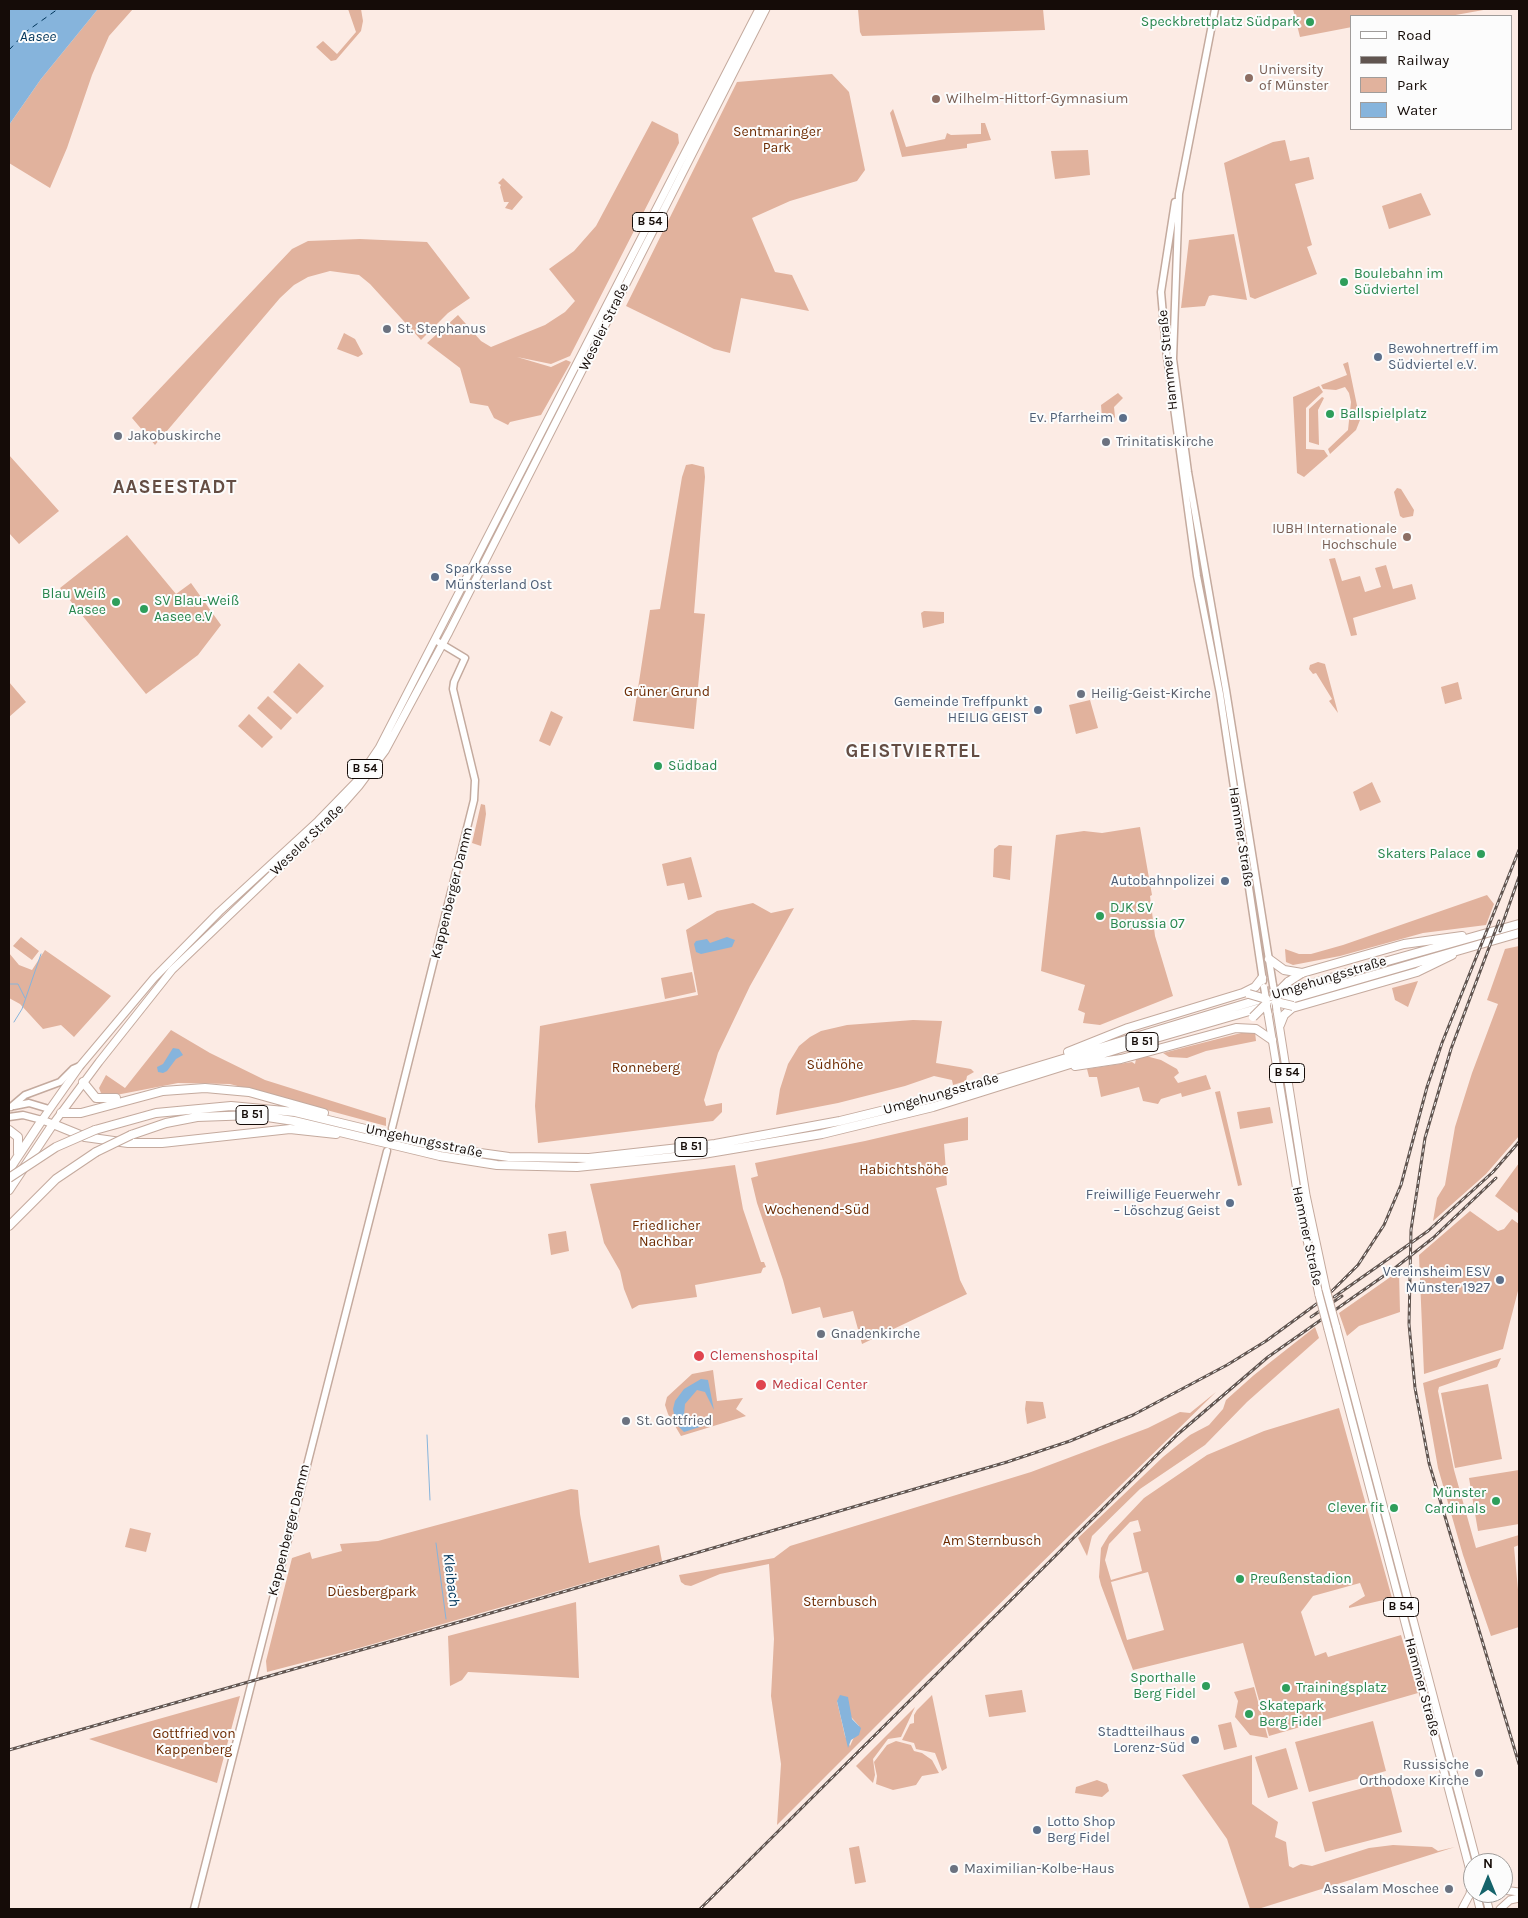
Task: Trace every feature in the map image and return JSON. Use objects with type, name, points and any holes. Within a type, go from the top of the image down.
[{"type":"highway","name":"Umgehungsstraße","points":[[372,1140],[446,1157],[497,1165],[561,1167],[634,1162],[736,1149],[845,1129],[934,1107],[1050,1066],[1519,924]]},
{"type":"highway","name":"Umgehungsstraße","points":[[348,1124],[444,1148],[495,1156],[550,1159],[614,1156],[714,1144],[840,1121],[934,1098],[1519,933]]},
{"type":"highway","points":[[1236,1028],[1253,1016],[1288,982],[1302,973],[1404,944],[1434,938],[1481,934]]},
{"type":"highway","points":[[1280,1025],[1288,1011],[1296,1006],[1417,972],[1469,946]]},
{"type":"highway","points":[[1269,959],[1284,970],[1302,973]]},
{"type":"highway","points":[[1050,1066],[1099,1038],[1246,994],[1262,978]]},
{"type":"highway","points":[[1246,994],[1296,1006]]},
{"type":"highway","points":[[1050,1066],[1121,1059],[1236,1028],[1256,1029],[1272,1040]]},
{"type":"highway","points":[[84,1082],[91,1094],[96,1098],[135,1097]]},
{"type":"highway","points":[[61,1113],[81,1113],[135,1097],[178,1089],[236,1089],[338,1117],[348,1124]]},
{"type":"highway","name":"B 51","points":[[9,1178],[56,1147],[95,1130],[156,1113],[224,1106],[273,1109],[348,1124]]},
{"type":"highway","name":"B 51","points":[[9,1226],[56,1179],[96,1152],[131,1135],[181,1119],[233,1115],[294,1121],[372,1140]]},
{"type":"highway","points":[[9,1170],[42,1120]]},
{"type":"highway","points":[[9,1190],[52,1124],[85,1136],[128,1143],[156,1143],[290,1129],[372,1140]]},
{"type":"highway","points":[[9,1130],[18,1137],[18,1155]]},
{"type":"main road","name":"Weseler Straße","points":[[49,1110],[80,1066],[131,1004],[214,918],[318,822],[356,782],[379,748],[759,9]]},
{"type":"main road","name":"Weseler Straße","points":[[61,1113],[172,970],[351,796],[385,751],[443,645],[766,9]]},
{"type":"main road","name":"Hammer Straße","points":[[1214,9],[1187,143],[1179,201],[1173,359],[1178,412],[1226,690],[1273,985],[1268,1014],[1300,1208],[1319,1295],[1465,1853]]},
{"type":"main road","name":"Hammer Straße","points":[[1187,143],[1184,148],[1177,181],[1164,270],[1162,308],[1197,579],[1220,694],[1262,978],[1264,987],[1277,1011],[1280,1025],[1306,1195],[1326,1288],[1474,1853]]},
{"type":"main road","points":[[1197,579],[1206,577]]},
{"type":"main road","points":[[435,640],[443,645]]},
{"type":"main road","name":"Kappenberger Damm","points":[[392,1128],[474,800],[475,780],[453,690],[454,682],[465,658],[443,645]]},
{"type":"main road","points":[[131,1004],[140,1011]]},
{"type":"main road","points":[[10,1108],[26,1095],[60,1082],[73,1069],[80,1066]]},
{"type":"main road","points":[[10,1108],[29,1103],[61,1113]]},
{"type":"main road","name":"B 54","points":[[42,1120],[49,1110]]},
{"type":"main road","name":"B 54","points":[[52,1124],[61,1113]]},
{"type":"main road","points":[[9,1117],[22,1115],[52,1124]]},
{"type":"main road","name":"Kappenberger Damm","points":[[194,1909],[387,1151]]},
{"type":"main road","points":[[1500,1909],[1510,1900],[1519,1898]]},
{"type":"green space","points":[[98,9],[133,9],[109,36],[92,75],[67,148],[50,188],[9,163],[9,125],[41,79]]},
{"type":"green space","points":[[348,9],[361,9],[363,21],[361,31],[336,60],[331,61],[316,47],[323,41],[337,54],[356,32]]},
{"type":"green space","points":[[858,9],[1043,9],[1045,30],[862,36]]},
{"type":"green space","points":[[1293,9],[1489,9],[1456,15],[1350,15],[1350,27],[1300,37]]},
{"type":"green space","name":"Sentmaringer Park","points":[[832,74],[849,92],[865,170],[857,181],[790,201],[752,218],[775,272],[792,275],[809,311],[741,298],[730,353],[714,349],[626,306],[737,82]]},
{"type":"green space","points":[[893,109],[906,147],[945,139],[947,133],[951,135],[981,134],[981,123],[985,123],[991,140],[967,144],[967,148],[902,157],[890,113]]},
{"type":"green space","points":[[652,121],[678,134],[679,143],[570,356],[551,364],[517,357],[551,367],[566,360],[571,362],[541,415],[510,422],[508,425],[494,418],[488,406],[470,403],[460,368],[427,343],[458,315],[481,341],[491,347],[545,325],[565,312],[575,301],[549,269],[574,251],[596,226]]},
{"type":"green space","points":[[1285,140],[1290,161],[1309,157],[1314,179],[1295,184],[1312,245],[1307,247],[1317,274],[1255,299],[1250,297],[1224,163],[1273,142]]},
{"type":"green space","points":[[1088,150],[1090,175],[1055,179],[1051,151]]},
{"type":"green space","points":[[503,178],[523,197],[512,210],[505,208],[509,202],[504,202],[501,185],[498,183]]},
{"type":"green space","points":[[1421,193],[1431,215],[1389,229],[1382,206]]},
{"type":"green space","points":[[1234,234],[1247,300],[1213,295],[1209,296],[1205,306],[1181,308],[1189,240]]},
{"type":"green space","points":[[360,239],[427,242],[470,298],[448,313],[421,340],[370,284],[359,275],[330,271],[308,277],[294,285],[280,298],[155,445],[132,418],[292,249],[308,241]]},
{"type":"green space","points":[[344,333],[355,339],[363,354],[358,357],[337,349]]},
{"type":"green space","points":[[1348,362],[1360,420],[1356,430],[1330,454],[1328,449],[1348,430],[1351,402],[1345,387],[1336,390],[1323,389],[1321,385],[1347,375],[1343,364]]},
{"type":"green space","points":[[1319,386],[1323,392],[1306,408],[1306,449],[1324,450],[1328,456],[1304,477],[1297,473],[1293,397]]},
{"type":"green space","points":[[1118,393],[1123,398],[1114,407],[1115,417],[1112,421],[1105,422],[1102,418],[1101,405]]},
{"type":"green space","points":[[1322,397],[1324,398],[1318,410],[1319,445],[1309,442],[1309,409]]},
{"type":"green space","points":[[9,455],[59,511],[19,544],[9,533]]},
{"type":"green space","name":"Grüner Grund","points":[[692,464],[704,467],[705,477],[694,613],[705,614],[694,729],[633,721],[650,610],[660,609],[682,477],[686,465]]},
{"type":"green space","points":[[1397,488],[1401,489],[1414,510],[1413,516],[1403,518],[1400,516],[1394,492]]},
{"type":"green space","name":"SV Blau-Weiß Aasee e.V","points":[[127,535],[176,594],[191,583],[221,625],[198,655],[146,694],[60,588]]},
{"type":"green space","points":[[1335,558],[1342,581],[1360,576],[1365,592],[1381,587],[1375,568],[1386,565],[1393,589],[1412,584],[1416,599],[1353,618],[1357,635],[1351,636],[1329,559]]},
{"type":"green space","points":[[924,611],[944,612],[944,623],[923,628],[921,613]]},
{"type":"green space","points":[[1318,662],[1325,664],[1338,713],[1329,701],[1332,699],[1316,673],[1313,674],[1309,669],[1310,665]]},
{"type":"green space","points":[[299,663],[324,686],[297,714],[273,692]]},
{"type":"green space","points":[[9,682],[26,702],[9,717]]},
{"type":"green space","points":[[1458,682],[1462,699],[1445,704],[1441,687]]},
{"type":"green space","points":[[268,696],[292,718],[281,730],[257,708]]},
{"type":"green space","points":[[1090,700],[1098,728],[1076,734],[1069,705]]},
{"type":"green space","points":[[551,711],[563,717],[550,746],[539,741]]},
{"type":"green space","points":[[249,714],[273,737],[262,748],[238,726]]},
{"type":"green space","points":[[1372,782],[1381,802],[1360,811],[1353,792]]},
{"type":"green space","points":[[481,804],[485,805],[486,814],[481,846],[472,843]]},
{"type":"green space","name":"DJK SV Borussia 07","points":[[1140,827],[1152,895],[1150,896],[1155,936],[1173,996],[1100,1025],[1083,1023],[1085,1013],[1078,1010],[1085,985],[1041,971],[1056,835],[1084,831],[1102,833]]},
{"type":"green space","points":[[999,845],[1012,846],[1010,880],[993,877],[994,849]]},
{"type":"green space","points":[[691,857],[702,897],[688,900],[684,883],[667,886],[662,864]]},
{"type":"green space","points":[[1487,895],[1494,904],[1486,925],[1423,933],[1340,956],[1293,965],[1286,962],[1285,949],[1299,954],[1311,954],[1343,945]]},
{"type":"green space","name":"Ronneberg","points":[[753,903],[771,913],[794,908],[750,986],[718,1053],[704,1100],[706,1106],[722,1103],[722,1112],[713,1121],[538,1143],[535,1106],[540,1026],[698,995],[686,930],[717,911]]},
{"type":"green space","points":[[21,937],[39,951],[32,960],[13,946]]},
{"type":"green space","points":[[1519,946],[1519,1136],[1486,1174],[1433,1221],[1437,1198],[1445,1185],[1455,1127],[1472,1073],[1498,1004],[1487,1000],[1505,949]]},
{"type":"green space","points":[[45,950],[111,996],[74,1037],[61,1025],[43,1029],[20,1004],[9,998],[9,953],[19,965],[32,970]]},
{"type":"green space","points":[[692,972],[696,992],[665,999],[661,978]]},
{"type":"green space","points":[[1418,981],[1408,1007],[1395,1000],[1392,988]]},
{"type":"green space","name":"Südhöhe","points":[[913,1020],[942,1021],[936,1063],[971,1069],[974,1072],[967,1076],[966,1081],[953,1085],[952,1080],[934,1076],[905,1086],[838,1103],[776,1115],[780,1089],[788,1064],[799,1046],[810,1037],[821,1031],[847,1025]]},
{"type":"green space","points":[[171,1030],[210,1053],[265,1080],[386,1118],[386,1126],[230,1084],[178,1083],[111,1096],[101,1093],[99,1088],[106,1075],[125,1088]]},
{"type":"green space","points":[[1245,1032],[1255,1032],[1256,1041],[1206,1051],[1187,1058],[1169,1057],[1163,1053]]},
{"type":"green space","points":[[1142,1055],[1161,1060],[1177,1069],[1179,1073],[1174,1077],[1178,1083],[1206,1075],[1211,1089],[1182,1097],[1181,1093],[1161,1099],[1158,1104],[1143,1101],[1139,1087],[1101,1097],[1097,1077],[1089,1077],[1087,1069],[1132,1062],[1135,1064],[1136,1059]]},
{"type":"green space","points":[[1220,1091],[1242,1185],[1238,1186],[1215,1092]]},
{"type":"green space","points":[[1270,1107],[1273,1123],[1240,1129],[1237,1112]]},
{"type":"green space","points":[[968,1117],[968,1140],[944,1144],[947,1185],[936,1188],[960,1280],[967,1294],[862,1344],[853,1311],[823,1318],[820,1307],[792,1314],[783,1280],[757,1203],[751,1178],[758,1176],[755,1163],[865,1141]]},
{"type":"green space","points":[[1519,1163],[1519,1211],[1518,1213],[1495,1196]]},
{"type":"green space","name":"Friedlicher Nachbar","points":[[735,1165],[743,1209],[761,1262],[764,1262],[766,1267],[763,1268],[761,1273],[695,1285],[697,1297],[639,1305],[632,1309],[624,1289],[620,1271],[604,1243],[590,1184]]},
{"type":"green space","points":[[1470,1211],[1498,1231],[1504,1229],[1512,1219],[1519,1224],[1519,1287],[1503,1349],[1424,1374],[1419,1255]]},
{"type":"green space","points":[[566,1231],[569,1251],[551,1255],[548,1234]]},
{"type":"green space","points":[[1399,1271],[1400,1312],[1359,1326],[1347,1336],[1339,1313]]},
{"type":"green space","points":[[1315,1327],[1319,1338],[1247,1402],[1205,1445],[1140,1489],[1092,1536],[1087,1556],[1078,1538],[1163,1457],[1190,1435],[1209,1425],[1223,1409],[1226,1400],[1254,1375]]},
{"type":"green space","points":[[1501,1358],[1497,1367],[1439,1387],[1438,1391],[1454,1470],[1476,1548],[1519,1535],[1519,1545],[1514,1547],[1519,1600],[1519,1627],[1491,1636],[1463,1555],[1438,1468],[1423,1383]]},
{"type":"green space","points":[[713,1370],[717,1401],[743,1398],[736,1409],[746,1416],[681,1436],[668,1414],[665,1405],[667,1397],[692,1374]]},
{"type":"green space","points":[[1488,1384],[1502,1459],[1455,1468],[1441,1393]]},
{"type":"green space","name":"Sternbusch","points":[[1216,1392],[777,1825],[781,1764],[771,1696],[774,1639],[769,1564],[720,1574],[691,1586],[681,1582],[679,1575],[774,1558],[790,1546],[1031,1472],[1148,1428],[1180,1412],[1190,1413]],"holes":[[[837,1701],[859,1726],[850,1746],[845,1736]]]},
{"type":"green space","points":[[1026,1401],[1043,1402],[1046,1418],[1027,1424]]},
{"type":"green space","points":[[1339,1408],[1392,1598],[1349,1608],[1349,1606],[1365,1596],[1360,1583],[1313,1596],[1301,1612],[1315,1656],[1326,1652],[1328,1657],[1401,1635],[1418,1693],[1269,1736],[1243,1643],[1133,1670],[1099,1577],[1101,1548],[1109,1535],[1144,1498],[1207,1455],[1264,1431]],"holes":[[[1138,1520],[1141,1531],[1133,1533],[1142,1571],[1111,1580],[1105,1560],[1109,1544],[1130,1522]],[[1148,1572],[1164,1630],[1127,1640],[1111,1582]]]},
{"type":"green space","name":"Münster Cardinals","points":[[1519,1470],[1519,1524],[1478,1531],[1469,1478]]},
{"type":"green space","name":"Düesbergpark","points":[[571,1489],[578,1490],[580,1514],[589,1563],[659,1545],[662,1561],[359,1648],[267,1672],[266,1661],[292,1558],[310,1552],[312,1559],[342,1551],[340,1544],[378,1541]]},
{"type":"green space","points":[[130,1528],[151,1533],[146,1552],[125,1547]]},
{"type":"green space","points":[[576,1602],[579,1678],[468,1672],[462,1680],[450,1686],[448,1636]]},
{"type":"green space","name":"Skatepark Berg Fidel","points":[[1254,1687],[1268,1738],[1250,1735],[1235,1717],[1238,1701],[1234,1692]]},
{"type":"green space","points":[[1022,1690],[1026,1712],[989,1717],[985,1695]]},
{"type":"green space","points":[[932,1695],[947,1768],[942,1771],[935,1753],[916,1749],[914,1743],[902,1740],[910,1724],[914,1723],[914,1715],[917,1710]]},
{"type":"green space","name":"Gottfried von Kappenberg","points":[[240,1696],[217,1783],[89,1739],[148,1722]]},
{"type":"green space","points":[[915,1707],[901,1737],[888,1739],[873,1759],[875,1775],[873,1783],[856,1766]]},
{"type":"green space","points":[[1373,1721],[1386,1771],[1309,1792],[1295,1742]]},
{"type":"green space","points":[[1231,1722],[1237,1747],[1224,1750],[1218,1725]]},
{"type":"green space","points":[[896,1741],[911,1745],[914,1751],[922,1753],[932,1760],[939,1773],[922,1776],[916,1785],[893,1790],[876,1784],[877,1776],[874,1762],[887,1745]]},
{"type":"green space","points":[[1286,1748],[1298,1789],[1268,1798],[1255,1757]]},
{"type":"green space","points":[[1252,1755],[1252,1804],[1278,1822],[1275,1837],[1286,1842],[1289,1866],[1293,1868],[1301,1864],[1312,1866],[1369,1848],[1393,1845],[1432,1847],[1438,1851],[1455,1847],[1258,1909],[1250,1909],[1227,1839],[1182,1775]]},
{"type":"green space","points":[[1097,1780],[1107,1784],[1109,1791],[1102,1797],[1075,1793],[1076,1787]]},
{"type":"green space","points":[[1389,1781],[1402,1832],[1325,1852],[1312,1802]]},
{"type":"green space","points":[[859,1846],[866,1882],[855,1884],[849,1848]]},
{"type":"water","name":"Aasee","points":[[9,9],[98,9],[41,79],[9,125]]},
{"type":"water","points":[[727,937],[735,940],[732,947],[701,954],[696,952],[694,944],[696,941],[707,939],[710,943]]},
{"type":"water","points":[[173,1048],[179,1049],[183,1055],[176,1059],[167,1071],[163,1073],[158,1072],[157,1067],[163,1064]]},
{"type":"water","points":[[701,1379],[708,1380],[714,1410],[705,1392],[697,1390],[685,1404],[684,1415],[687,1420],[695,1422],[713,1418],[706,1425],[684,1432],[676,1424],[673,1409],[675,1401],[684,1389]]},
{"type":"water","points":[[840,1695],[848,1697],[852,1719],[861,1728],[859,1735],[851,1740],[848,1748],[837,1701]]},
{"type":"waterway","points":[[14,1022],[22,1009],[41,954]]},
{"type":"waterway","points":[[9,984],[18,984],[25,998]]},
{"type":"waterway","name":"Kleibach","points":[[427,1435],[430,1500]]},
{"type":"waterway","name":"Kleibach","points":[[436,1543],[446,1619]]},
{"type":"ferry route","points":[[9,50],[27,31],[58,9]]},
{"type":"railway","points":[[9,1750],[484,1615],[1007,1462],[1070,1441],[1133,1415],[1227,1365],[1266,1341],[1326,1297],[1358,1265],[1384,1225],[1401,1185],[1427,1087],[1442,1043],[1519,850]]},
{"type":"railway","points":[[1500,931],[1519,877]]},
{"type":"railway","points":[[1499,921],[1451,1049],[1425,1138],[1411,1230],[1409,1324],[1415,1388],[1429,1463],[1519,1764]]},
{"type":"railway","points":[[1334,1297],[1428,1231],[1493,1172],[1519,1142]]},
{"type":"railway","points":[[700,1909],[1178,1434],[1268,1357],[1395,1268],[1433,1238],[1496,1178]]},
{"type":"railway","points":[[1311,1317],[1342,1296]]},
{"type":"place","name":"Speckbrettplatz Südpark","points":[[1310,22]]},
{"type":"place","name":"University of Münster","points":[[1249,78]]},
{"type":"place","name":"Wilhelm-Hittorf-Gymnasium","points":[[936,99]]},
{"type":"place","name":"Boulebahn im Südviertel","points":[[1344,282]]},
{"type":"place","name":"St. Stephanus","points":[[387,329]]},
{"type":"place","name":"Bewohnertreff im Südviertel e.V.","points":[[1378,357]]},
{"type":"place","name":"Ballspielplatz","points":[[1330,414]]},
{"type":"place","name":"Ev. Pfarrheim","points":[[1123,418]]},
{"type":"place","name":"Jakobuskirche","points":[[118,436]]},
{"type":"place","name":"Trinitatiskirche","points":[[1106,442]]},
{"type":"place","name":"IUBH Internationale Hochschule","points":[[1407,537]]},
{"type":"place","name":"Sparkasse Münsterland Ost","points":[[435,577]]},
{"type":"place","name":"Blau Weiß Aasee","points":[[116,602]]},
{"type":"place","name":"SV Blau-Weiß Aasee e.V","points":[[144,609]]},
{"type":"place","name":"Heilig-Geist-Kirche","points":[[1081,694]]},
{"type":"place","name":"Gemeinde Treffpunkt HEILIG GEIST","points":[[1038,710]]},
{"type":"place","name":"Südbad","points":[[658,766]]},
{"type":"place","name":"Skaters Palace","points":[[1481,854]]},
{"type":"place","name":"Autobahnpolizei","points":[[1225,881]]},
{"type":"place","name":"DJK SV Borussia 07","points":[[1100,916]]},
{"type":"place","name":"Freiwillige Feuerwehr – Löschzug Geist","points":[[1230,1203]]},
{"type":"place","name":"Vereinsheim ESV Münster 1927","points":[[1500,1280]]},
{"type":"place","name":"Gnadenkirche","points":[[821,1334]]},
{"type":"place","name":"Clemenshospital","points":[[699,1356]]},
{"type":"place","name":"Medical Center","points":[[761,1385]]},
{"type":"place","name":"St. Gottfried","points":[[626,1421]]},
{"type":"place","name":"Münster Cardinals","points":[[1496,1501]]},
{"type":"place","name":"Clever fit","points":[[1394,1508]]},
{"type":"place","name":"Preußenstadion","points":[[1240,1579]]},
{"type":"place","name":"Sporthalle Berg Fidel","points":[[1206,1686]]},
{"type":"place","name":"Trainingsplatz","points":[[1286,1688]]},
{"type":"place","name":"Skatepark Berg Fidel","points":[[1249,1714]]},
{"type":"place","name":"Stadtteilhaus Lorenz-Süd","points":[[1195,1740]]},
{"type":"place","name":"Russische Orthodoxe Kirche","points":[[1479,1773]]},
{"type":"place","name":"Lotto Shop Berg Fidel","points":[[1037,1830]]},
{"type":"place","name":"Maximilian-Kolbe-Haus","points":[[954,1869]]},
{"type":"place","name":"Assalam Moschee","points":[[1449,1889]]},
{"type":"district","name":"AASEESTADT","points":[[175,488]]},
{"type":"district","name":"GEISTVIERTEL","points":[[913,752]]},
{"type":"park label","name":"Habichtshöhe","points":[[904,1170]]},
{"type":"park label","name":"Wochenend-Süd","points":[[817,1210]]},
{"type":"park label","name":"Am Sternbusch","points":[[992,1541]]}]
